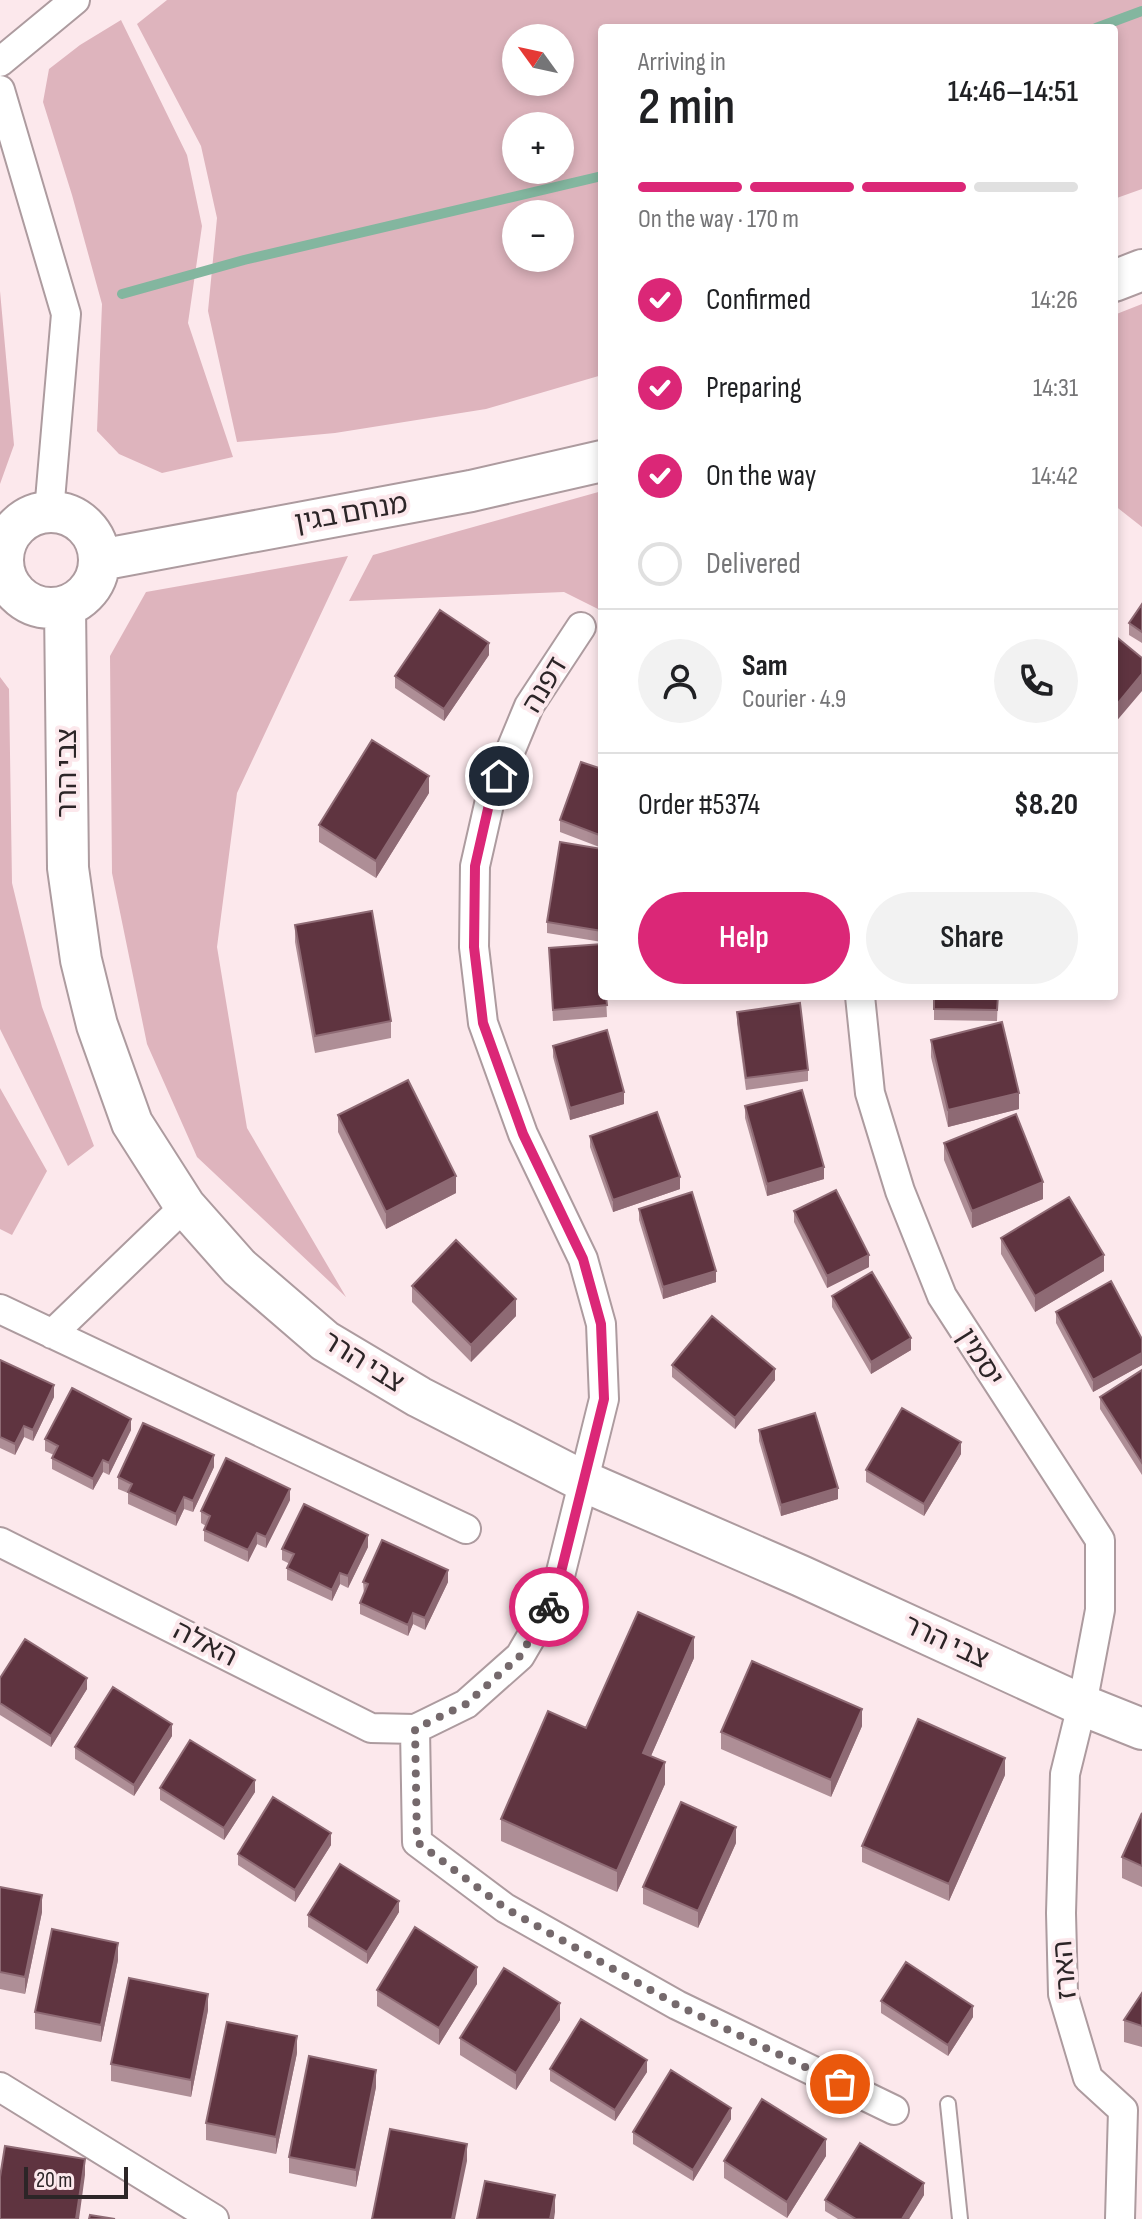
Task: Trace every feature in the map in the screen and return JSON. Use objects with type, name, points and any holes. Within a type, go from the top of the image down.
[{"type":"street","points":[[0,62],[75,0]]},
{"type":"street","points":[[0,90],[66,314],[49,512]]},
{"type":"street","points":[[1118,279],[1142,270]]},
{"type":"street","name":"מנחם בגין","points":[[100,560],[471,491],[598,462]]},
{"type":"street","points":[[49,512],[79,520],[97,544],[100,560],[90,588],[79,599],[65,606],[44,608],[24,600],[9,584],[2,564],[10,534],[34,515],[49,512]]},
{"type":"street","name":"צבי הרר","points":[[65,606],[68,868],[81,960],[97,1025],[132,1123],[185,1206],[239,1267],[325,1341],[419,1397],[583,1481],[1142,1729]]},
{"type":"street","name":"דפנה","points":[[581,627],[529,706],[490,800],[475,866],[474,947],[483,1023],[523,1134],[583,1259],[601,1324],[604,1399],[583,1481]]},
{"type":"street","name":"יסמין","points":[[860,1000],[870,1093],[900,1191],[942,1296],[1100,1540],[1100,1610],[1082,1705]]},
{"type":"street","points":[[52,1334],[185,1206]]},
{"type":"street","points":[[0,1309],[466,1529]]},
{"type":"street","name":"האלה","points":[[0,1542],[371,1728],[415,1729],[466,1704],[520,1656],[555,1596],[583,1481]]},
{"type":"street","name":"הארז","points":[[1082,1705],[1065,1774],[1061,1913],[1063,1994],[1088,2078],[1132,2112],[1120,2219]]},
{"type":"street","points":[[415,1729],[417,1842],[505,1908],[677,2005],[894,2110]]},
{"type":"street","points":[[0,2087],[214,2219]]},
{"type":"lane","points":[[948,2104],[960,2219]]},
{"type":"shaded area","points":[[167,0],[1142,0],[1142,189],[1118,198],[1118,24],[598,24],[598,376],[486,409],[335,433],[237,442],[208,311],[217,218],[201,146],[137,24]]},
{"type":"shaded area","points":[[121,20],[187,155],[202,226],[188,323],[233,457],[162,473],[119,454],[97,431],[102,304],[43,102],[49,69]]},
{"type":"shaded area","points":[[0,291],[14,445],[0,484]]},
{"type":"shaded area","points":[[1142,304],[1142,527],[1118,508],[1118,313]]},
{"type":"shaded area","points":[[598,492],[598,609],[564,592],[349,601],[373,555]]},
{"type":"shaded area","points":[[348,556],[237,793],[217,947],[247,1128],[346,1297],[197,1157],[147,1044],[112,873],[110,656],[146,592]]},
{"type":"shaded area","points":[[0,677],[9,689],[12,883],[42,1007],[94,1146],[68,1166],[0,1029]]},
{"type":"shaded area","points":[[0,1088],[47,1171],[12,1235],[0,1229]]},
{"type":"building","points":[[1142,604],[1142,632],[1129,623]]},
{"type":"building","points":[[440,610],[489,643],[444,709],[395,676]]},
{"type":"building","points":[[1118,638],[1142,658],[1142,674],[1118,703]]},
{"type":"building","points":[[372,740],[429,776],[376,861],[319,825]]},
{"type":"building","points":[[581,762],[598,768],[598,834],[560,820]]},
{"type":"building","points":[[560,842],[598,848],[598,930],[547,922]]},
{"type":"building","points":[[372,911],[391,1021],[315,1036],[295,925]]},
{"type":"building","points":[[598,944],[598,1000],[606,1000],[607,1005],[553,1010],[549,948]]},
{"type":"building","points":[[934,1000],[998,1000],[997,1010],[934,1009]]},
{"type":"building","points":[[800,1003],[808,1070],[746,1078],[737,1012]]},
{"type":"building","points":[[1002,1022],[1019,1093],[948,1110],[931,1040]]},
{"type":"building","points":[[607,1030],[624,1092],[570,1108],[553,1046]]},
{"type":"building","points":[[408,1080],[456,1176],[386,1212],[338,1115]]},
{"type":"building","points":[[802,1090],[824,1167],[767,1184],[745,1106]]},
{"type":"building","points":[[657,1112],[680,1177],[613,1200],[590,1136]]},
{"type":"building","points":[[1016,1114],[1043,1182],[972,1211],[944,1143]]},
{"type":"building","points":[[836,1190],[869,1255],[827,1276],[794,1211]]},
{"type":"building","points":[[692,1192],[716,1271],[663,1287],[639,1209]]},
{"type":"building","points":[[1069,1197],[1104,1255],[1035,1296],[1001,1238]]},
{"type":"building","points":[[456,1240],[516,1299],[471,1345],[412,1286]]},
{"type":"building","points":[[872,1272],[911,1338],[871,1362],[832,1296]]},
{"type":"building","points":[[1111,1281],[1142,1339],[1142,1353],[1093,1380],[1056,1312]]},
{"type":"building","points":[[712,1316],[775,1369],[735,1418],[672,1365]]},
{"type":"building","points":[[0,1360],[54,1385],[33,1430],[24,1426],[15,1444],[0,1437]]},
{"type":"building","points":[[1142,1370],[1142,1463],[1100,1397]]},
{"type":"building","points":[[72,1388],[131,1419],[109,1463],[103,1460],[93,1479],[52,1458],[58,1446],[45,1439]]},
{"type":"building","points":[[902,1408],[961,1442],[924,1504],[866,1470]]},
{"type":"building","points":[[815,1413],[838,1488],[781,1505],[759,1430]]},
{"type":"building","points":[[143,1423],[214,1455],[193,1501],[184,1497],[176,1514],[128,1492],[132,1484],[118,1477]]},
{"type":"building","points":[[226,1458],[290,1489],[266,1537],[257,1533],[248,1550],[204,1530],[210,1516],[201,1511]]},
{"type":"building","points":[[304,1504],[368,1535],[348,1576],[340,1573],[332,1590],[287,1568],[294,1554],[282,1549]]},
{"type":"building","points":[[382,1540],[448,1570],[425,1618],[413,1613],[408,1625],[360,1603],[368,1584],[363,1582]]},
{"type":"building","points":[[638,1612],[694,1637],[643,1753],[665,1762],[617,1871],[501,1819],[548,1711],[586,1728]]},
{"type":"building","points":[[25,1639],[87,1678],[51,1736],[0,1703],[0,1678]]},
{"type":"building","points":[[752,1661],[862,1709],[831,1780],[721,1732]]},
{"type":"building","points":[[113,1687],[172,1724],[134,1785],[75,1747]]},
{"type":"building","points":[[918,1719],[1005,1758],[949,1884],[862,1846]]},
{"type":"building","points":[[190,1740],[255,1780],[224,1828],[160,1788]]},
{"type":"building","points":[[273,1797],[331,1833],[295,1890],[238,1854]]},
{"type":"building","points":[[681,1802],[736,1827],[698,1911],[643,1887]]},
{"type":"building","points":[[1142,1813],[1142,1866],[1122,1857]]},
{"type":"building","points":[[340,1864],[399,1901],[367,1952],[308,1915]]},
{"type":"building","points":[[0,1887],[42,1895],[25,1977],[0,1972]]},
{"type":"building","points":[[415,1927],[477,1967],[439,2028],[377,1990]]},
{"type":"building","points":[[52,1929],[118,1943],[101,2025],[35,2012]]},
{"type":"building","points":[[906,1962],[973,2006],[948,2045],[881,2001]]},
{"type":"building","points":[[504,1968],[560,2003],[516,2073],[460,2038]]},
{"type":"building","points":[[129,1978],[208,1994],[191,2080],[111,2064]]},
{"type":"building","points":[[1142,1993],[1142,2026],[1124,2020]]},
{"type":"building","points":[[581,2019],[647,2060],[615,2110],[550,2069]]},
{"type":"building","points":[[227,2022],[297,2036],[276,2137],[206,2123]]},
{"type":"building","points":[[309,2056],[376,2070],[356,2170],[289,2157]]},
{"type":"building","points":[[671,2070],[731,2108],[693,2170],[633,2132]]},
{"type":"building","points":[[762,2099],[826,2139],[787,2202],[724,2161]]},
{"type":"building","points":[[390,2129],[467,2144],[452,2219],[372,2219]]},
{"type":"building","points":[[860,2143],[924,2183],[902,2219],[856,2219],[825,2200]]},
{"type":"building","points":[[5,2146],[85,2159],[76,2219],[0,2219],[0,2177]]},
{"type":"building","points":[[485,2181],[555,2195],[550,2219],[477,2219]]},
{"type":"building","points":[[90,2215],[115,2219],[89,2219]]},
{"type":"waterway","points":[[1107,24],[1142,11]]},
{"type":"waterway","points":[[122,294],[244,260],[598,177]]},
{"type":"way so far","points":[[549,1607],[520,1656],[466,1704],[415,1729],[417,1842],[505,1908],[677,2005],[840,2084]]},
{"type":"route","points":[[499,776],[490,800],[475,866],[474,947],[483,1023],[523,1134],[583,1259],[601,1324],[604,1399],[555,1596],[549,1607]]}]
